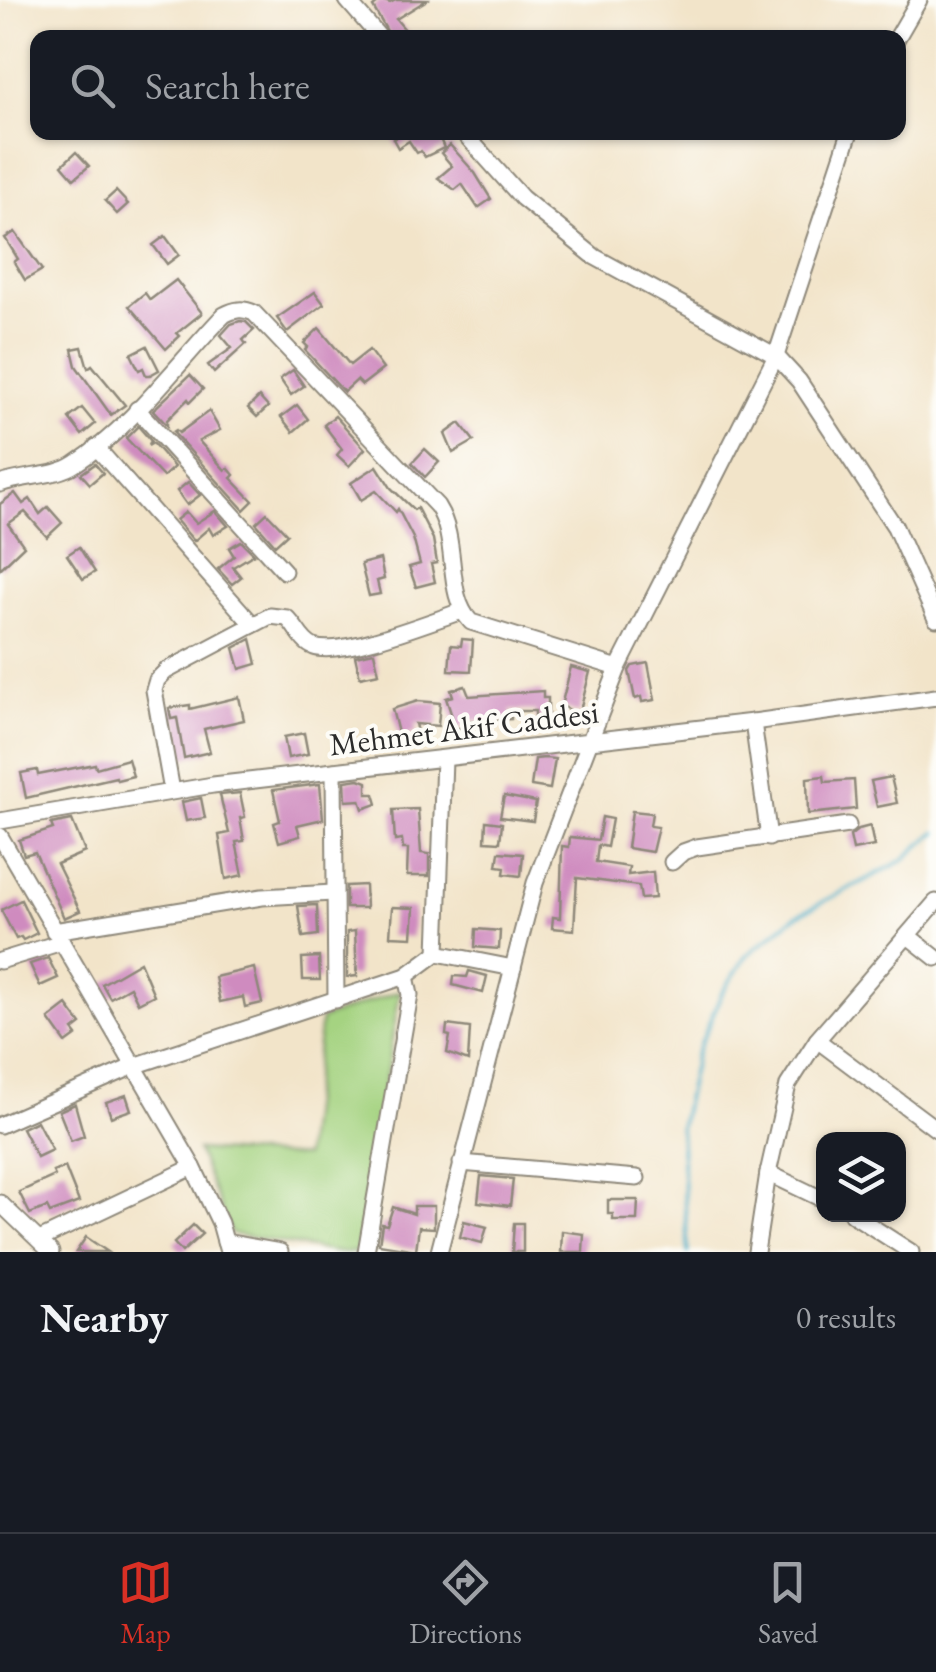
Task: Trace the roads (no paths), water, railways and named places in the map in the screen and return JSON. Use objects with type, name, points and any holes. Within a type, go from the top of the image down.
[{"type":"street","points":[[347,0],[373,30]]},
{"type":"street","points":[[901,30],[919,0]]},
{"type":"street","points":[[470,140],[522,198],[594,257],[776,356],[799,381],[895,527],[936,619]]},
{"type":"street","points":[[439,1252],[535,883],[618,668],[776,356],[847,140]]},
{"type":"street","points":[[0,484],[64,469],[137,409],[224,315],[239,309],[254,313],[436,506],[450,532],[462,611],[476,626],[618,668]]},
{"type":"street","points":[[137,409],[284,571]]},
{"type":"street","points":[[96,446],[253,624]]},
{"type":"street","points":[[172,791],[155,695],[157,680],[166,671],[270,616],[282,616],[292,622],[308,643],[329,648],[368,641],[462,611]]},
{"type":"street","name":"Mehmet Akif Caddesi","points":[[0,821],[172,791],[936,698]]},
{"type":"street","points":[[754,722],[769,838]]},
{"type":"street","points":[[438,953],[444,759]]},
{"type":"street","points":[[334,771],[336,1000]]},
{"type":"street","points":[[672,862],[697,847],[848,824]]},
{"type":"street","points":[[0,836],[193,1167],[227,1247],[280,1252]]},
{"type":"street","points":[[0,960],[58,936],[262,897],[333,892]]},
{"type":"street","points":[[756,1252],[768,1173],[788,1086],[818,1040],[936,902]]},
{"type":"street","points":[[908,936],[936,958]]},
{"type":"street","points":[[0,1124],[134,1066],[406,976],[438,953],[513,968]]},
{"type":"street","points":[[366,1252],[410,995],[406,976]]},
{"type":"street","points":[[818,1040],[936,1129]]},
{"type":"street","points":[[461,1163],[637,1178]]},
{"type":"street","points":[[0,1203],[45,1246],[193,1167]]},
{"type":"street","points":[[768,1173],[816,1196]]},
{"type":"street","points":[[865,1222],[912,1252]]},
{"type":"waterway","points":[[688,1252],[680,1128],[696,1054],[722,993],[747,955],[796,916],[902,861],[936,832]]}]
